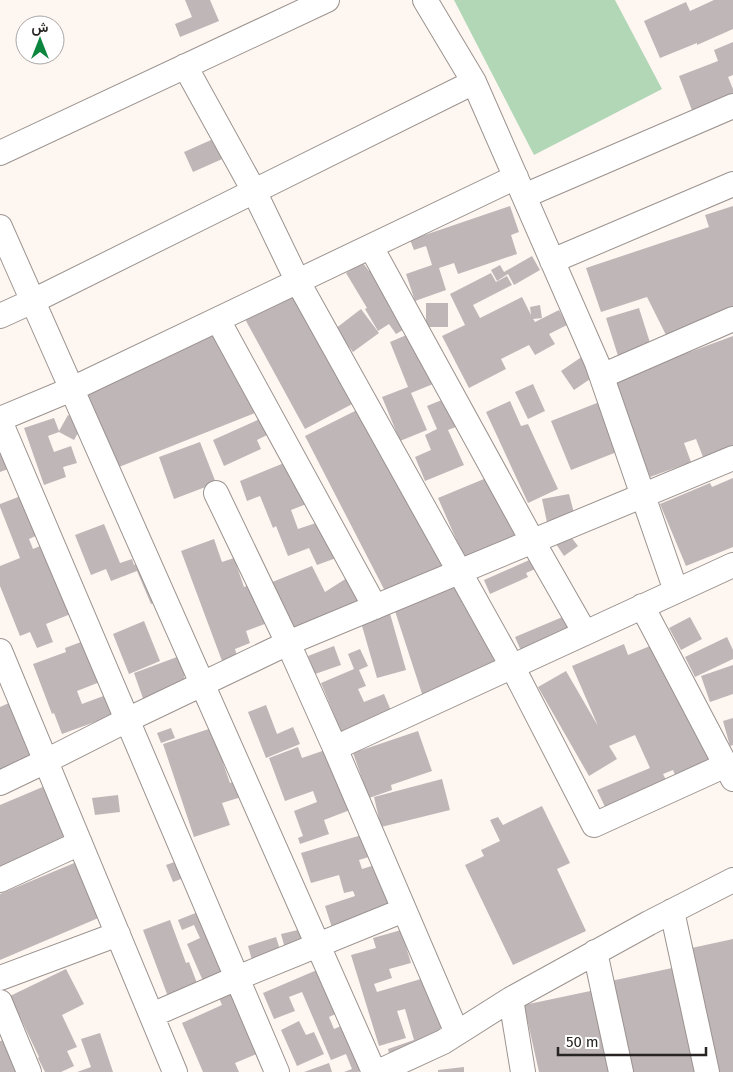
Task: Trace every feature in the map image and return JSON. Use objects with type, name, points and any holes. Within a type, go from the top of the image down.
[{"type":"street","points":[[0,153],[185,66],[297,7],[327,0]]},
{"type":"street","points":[[425,0],[474,82],[597,363],[676,591]]},
{"type":"street","points":[[185,66],[254,191],[298,282],[512,666],[594,825],[729,772],[642,606]]},
{"type":"street","points":[[0,316],[474,82]]},
{"type":"street","points":[[278,1072],[0,420],[72,389],[371,247],[520,187],[733,106]]},
{"type":"street","points":[[552,261],[733,184]]},
{"type":"street","points":[[0,227],[376,1072],[443,1042],[511,999],[595,952],[733,880]]},
{"type":"street","points":[[371,247],[585,633]]},
{"type":"street","points":[[602,376],[733,319]]},
{"type":"street","points":[[218,320],[375,607]]},
{"type":"street","points":[[0,783],[288,643],[733,458]]},
{"type":"street","points":[[216,493],[288,643],[335,748],[457,1034]]},
{"type":"street","points":[[335,748],[733,564]]},
{"type":"street","points":[[0,651],[7,689],[46,761],[175,1072]]},
{"type":"street","points":[[0,880],[80,843]]},
{"type":"street","points":[[152,1016],[238,978],[404,910]]},
{"type":"street","points":[[672,911],[707,1072]]},
{"type":"street","points":[[0,978],[118,934]]},
{"type":"street","points":[[595,952],[621,1072]]},
{"type":"street","points":[[511,999],[523,1072]]},
{"type":"street","points":[[0,1002],[29,1072]]},
{"type":"green space","points":[[454,0],[615,0],[662,89],[534,155]]},
{"type":"building","points":[[185,0],[210,0],[219,21],[180,37],[175,24],[192,17]]},
{"type":"building","points":[[714,0],[733,0],[733,29],[697,45],[697,43],[660,58],[644,21],[686,2],[690,11]]},
{"type":"building","points":[[733,42],[733,75],[728,77],[733,89],[733,97],[693,113],[679,76],[718,61],[714,50]]},
{"type":"building","points":[[220,136],[229,156],[193,172],[184,152]]},
{"type":"building","points":[[510,206],[519,232],[511,235],[517,254],[458,274],[454,263],[439,268],[446,290],[415,301],[406,274],[432,265],[426,246],[414,250],[410,240]]},
{"type":"building","points":[[733,206],[733,308],[668,339],[647,297],[601,312],[586,268],[709,227],[705,215]]},
{"type":"building","points":[[532,256],[540,270],[514,285],[508,274],[497,281],[491,270],[500,265],[504,272]]},
{"type":"building","points":[[363,263],[369,271],[377,266],[413,324],[396,334],[389,324],[378,331],[346,273]]},
{"type":"building","points":[[491,273],[496,282],[507,276],[512,285],[473,305],[480,318],[522,297],[531,315],[530,307],[540,305],[542,318],[533,319],[535,322],[559,310],[567,325],[549,334],[555,344],[535,355],[529,345],[501,359],[506,369],[469,388],[442,336],[465,325],[450,294]]},
{"type":"building","points":[[296,291],[356,402],[305,429],[245,319]]},
{"type":"building","points":[[426,303],[448,303],[448,327],[426,327]]},
{"type":"building","points":[[639,308],[652,349],[619,359],[606,318]]},
{"type":"building","points":[[361,309],[379,333],[353,352],[335,329]]},
{"type":"building","points":[[218,328],[255,413],[114,469],[80,393]]},
{"type":"building","points":[[416,331],[438,382],[411,393],[427,430],[400,441],[382,397],[408,387],[390,342]]},
{"type":"building","points":[[733,336],[733,445],[703,457],[696,439],[684,443],[691,462],[650,477],[614,380]]},
{"type":"building","points":[[583,356],[596,375],[574,390],[561,371]]},
{"type":"building","points":[[533,384],[545,411],[528,419],[515,392]]},
{"type":"building","points":[[449,397],[461,425],[448,430],[464,465],[425,481],[415,457],[431,450],[425,435],[437,429],[427,406]]},
{"type":"building","points":[[510,401],[521,426],[528,424],[558,489],[528,503],[486,412]]},
{"type":"building","points":[[602,401],[622,450],[571,470],[551,421]]},
{"type":"building","points":[[363,407],[445,565],[387,595],[305,436]]},
{"type":"building","points":[[68,415],[83,424],[74,440],[59,432],[48,436],[54,452],[71,446],[77,463],[63,467],[66,477],[44,485],[24,428],[54,418],[59,431]]},
{"type":"building","points":[[262,418],[269,434],[257,440],[261,449],[224,466],[213,440]]},
{"type":"building","points":[[0,442],[11,468],[0,472]]},
{"type":"building","points":[[200,442],[216,483],[174,499],[159,457]]},
{"type":"building","points":[[289,461],[309,503],[291,510],[298,529],[322,521],[336,558],[317,565],[309,548],[288,556],[276,526],[273,528],[260,496],[247,501],[240,481]]},
{"type":"building","points":[[496,474],[525,540],[467,564],[438,498]]},
{"type":"building","points":[[733,478],[733,547],[686,566],[660,504],[710,483],[712,487]]},
{"type":"building","points":[[26,494],[42,533],[29,539],[33,549],[45,544],[73,613],[46,624],[53,642],[37,648],[30,632],[20,636],[0,586],[0,566],[20,558],[0,504]]},
{"type":"building","points":[[569,494],[574,513],[571,537],[578,546],[564,556],[556,544],[565,538],[551,541],[542,499]]},
{"type":"building","points":[[104,524],[120,563],[132,559],[134,565],[147,560],[163,600],[151,604],[137,571],[111,581],[106,569],[91,575],[75,535]]},
{"type":"building","points":[[214,539],[222,562],[234,558],[244,587],[255,583],[270,622],[246,631],[250,643],[235,649],[237,656],[222,661],[181,551]]},
{"type":"building","points":[[536,557],[540,567],[526,573],[528,577],[490,594],[484,580]]},
{"type":"building","points":[[312,566],[325,592],[350,576],[368,605],[291,635],[265,585]]},
{"type":"building","points":[[455,580],[504,664],[424,700],[394,608]]},
{"type":"building","points":[[389,610],[406,670],[377,678],[360,619]]},
{"type":"building","points":[[572,613],[586,646],[529,669],[515,637]]},
{"type":"building","points":[[690,617],[702,639],[681,650],[669,628]]},
{"type":"building","points":[[144,621],[160,661],[129,674],[113,634]]},
{"type":"building","points":[[727,637],[733,650],[733,659],[695,677],[685,657]]},
{"type":"building","points":[[89,639],[105,680],[77,691],[82,704],[114,692],[122,712],[62,734],[54,713],[52,714],[33,664],[66,652],[65,648]]},
{"type":"building","points":[[660,642],[714,767],[678,782],[673,770],[663,774],[667,782],[606,809],[597,790],[650,768],[635,735],[609,746],[617,759],[589,776],[538,687],[566,671],[598,726],[572,666],[624,644],[628,655]]},
{"type":"building","points":[[334,646],[341,665],[315,674],[308,656]]},
{"type":"building","points":[[360,649],[368,666],[359,670],[366,686],[358,689],[364,702],[384,694],[394,718],[344,739],[321,683],[354,669],[348,654]]},
{"type":"building","points":[[185,654],[192,673],[184,676],[188,688],[145,704],[134,673]]},
{"type":"building","points":[[733,665],[733,694],[710,702],[701,676]]},
{"type":"building","points":[[9,703],[33,759],[0,773],[0,707]]},
{"type":"building","points":[[266,705],[277,734],[293,727],[300,744],[266,758],[248,712]]},
{"type":"building","points":[[733,718],[733,745],[730,746],[723,721]]},
{"type":"building","points":[[221,725],[232,760],[223,763],[230,783],[245,778],[251,794],[222,803],[230,825],[194,837],[163,744]]},
{"type":"building","points":[[171,728],[175,738],[161,743],[157,733]]},
{"type":"building","points":[[418,731],[432,771],[391,785],[392,790],[369,798],[353,753]]},
{"type":"building","points":[[298,747],[302,758],[328,749],[350,810],[324,820],[329,834],[300,844],[298,838],[303,836],[294,811],[317,802],[313,791],[285,801],[269,758]]},
{"type":"building","points":[[442,779],[450,810],[381,827],[374,797]]},
{"type":"building","points":[[45,786],[69,842],[0,871],[0,805]]},
{"type":"building","points":[[118,795],[120,812],[95,815],[92,798]]},
{"type":"building","points":[[542,806],[570,863],[557,869],[586,931],[513,965],[465,865],[484,856],[481,850],[500,841],[490,820],[498,817],[503,825]]},
{"type":"building","points":[[365,834],[372,856],[359,860],[362,869],[378,864],[400,917],[335,937],[325,906],[355,896],[353,891],[344,893],[339,875],[311,883],[301,853]]},
{"type":"building","points":[[183,859],[189,876],[173,882],[166,865]]},
{"type":"building","points":[[79,861],[103,916],[0,960],[0,894]]},
{"type":"building","points":[[203,910],[228,971],[203,981],[187,944],[200,938],[194,925],[182,930],[178,920]]},
{"type":"building","points":[[170,920],[186,963],[189,962],[203,999],[173,1010],[143,930]]},
{"type":"building","points":[[302,929],[306,947],[286,952],[281,934]]},
{"type":"building","points":[[401,930],[411,963],[389,969],[392,978],[374,984],[377,992],[431,976],[452,1044],[390,1058],[388,1049],[414,1040],[405,1009],[397,1011],[406,1038],[379,1046],[351,955],[376,948],[373,938]]},
{"type":"building","points":[[276,937],[282,956],[256,974],[248,946]]},
{"type":"building","points":[[733,939],[733,1072],[714,1072],[687,949]]},
{"type":"building","points":[[324,967],[342,1011],[329,1017],[334,1029],[348,1023],[377,1064],[358,1072],[344,1072],[352,1069],[346,1054],[331,1060],[302,992],[289,997],[295,1011],[274,1019],[263,993]]},
{"type":"building","points":[[677,967],[700,1072],[626,1072],[606,982]]},
{"type":"building","points":[[66,969],[84,1004],[62,1015],[77,1047],[67,1051],[74,1066],[61,1072],[45,1072],[10,996]]},
{"type":"building","points":[[231,982],[259,1053],[235,1063],[239,1072],[203,1072],[182,1023],[222,1005],[215,989]]},
{"type":"building","points":[[595,990],[613,1072],[539,1072],[524,1005]]},
{"type":"building","points":[[299,1021],[306,1035],[314,1032],[324,1054],[297,1066],[281,1030]]},
{"type":"building","points":[[100,1033],[113,1072],[77,1072],[91,1067],[81,1039]]},
{"type":"building","points":[[12,1038],[20,1072],[0,1072],[0,1041]]},
{"type":"building","points":[[329,1063],[332,1072],[304,1072]]},
{"type":"building","points":[[464,1067],[464,1072],[438,1072],[438,1070]]}]
